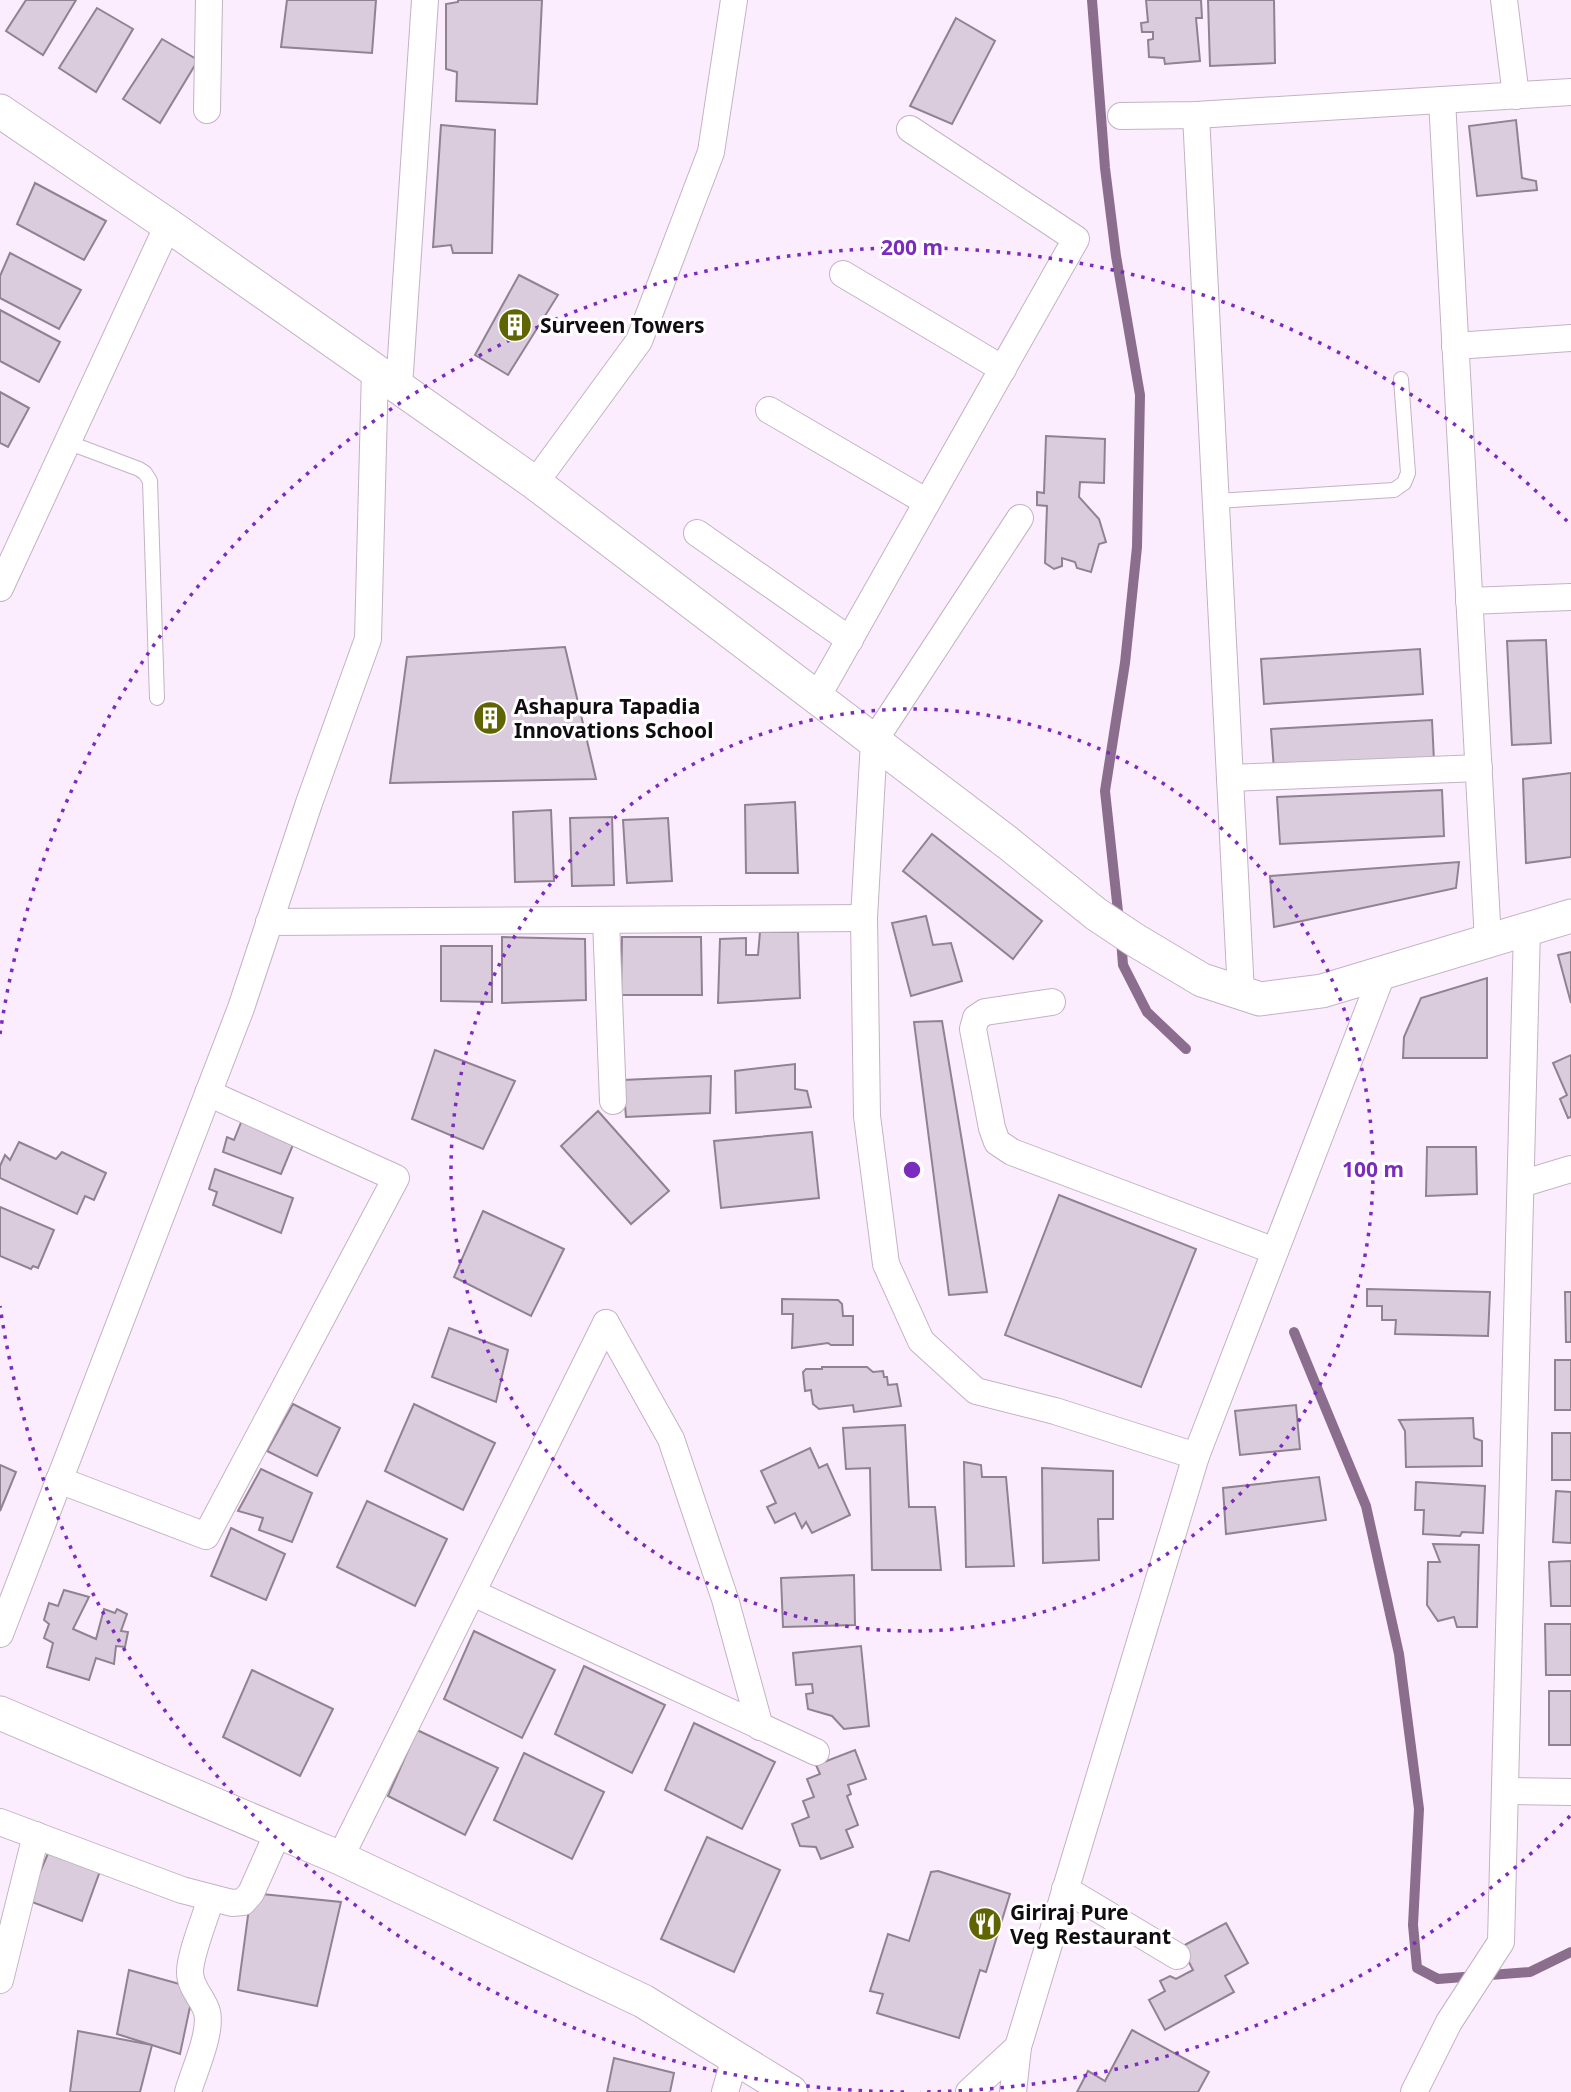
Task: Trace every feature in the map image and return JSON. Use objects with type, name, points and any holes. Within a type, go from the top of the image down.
[{"type":"street","points":[[207,110],[209,0]]},
{"type":"street","points":[[0,1634],[241,1008],[309,803],[368,639],[387,379],[425,0]]},
{"type":"street","points":[[535,483],[639,341],[711,152],[734,0]]},
{"type":"street","points":[[1504,0],[1516,96]]},
{"type":"street","points":[[1121,116],[1196,115],[1571,92]]},
{"type":"street","points":[[1441,100],[1488,941]]},
{"type":"street","points":[[0,111],[168,225],[535,483],[817,697],[1096,914],[1202,981],[1260,999],[1322,991],[1571,916]]},
{"type":"street","points":[[1196,115],[1241,993]]},
{"type":"street","points":[[817,697],[1076,239],[910,129]]},
{"type":"street","points":[[0,588],[168,225]]},
{"type":"street","points":[[843,274],[1003,369]]},
{"type":"street","points":[[1455,346],[1571,338]]},
{"type":"street","points":[[769,410],[927,502]]},
{"type":"street","points":[[1020,519],[874,741],[864,918],[867,1115],[886,1265],[921,1342],[976,1391],[1055,1411],[1196,1456]]},
{"type":"street","points":[[697,533],[850,640]]},
{"type":"street","points":[[1469,601],[1571,597]]},
{"type":"street","points":[[1230,778],[1479,768]]},
{"type":"street","points":[[270,922],[864,918]]},
{"type":"street","points":[[606,920],[613,1101]]},
{"type":"street","points":[[1414,2092],[1449,2022],[1501,1942],[1527,929]]},
{"type":"street","points":[[1013,2092],[1017,2047],[1196,1456],[1383,972]]},
{"type":"street","points":[[1052,1002],[985,1012],[976,1018],[973,1029],[997,1142],[1012,1152],[1275,1251]]},
{"type":"street","points":[[60,1480],[206,1536],[396,1178],[208,1093]]},
{"type":"street","points":[[1521,1184],[1571,1169]]},
{"type":"street","points":[[340,1858],[606,1323],[671,1439],[725,1599],[760,1727]]},
{"type":"street","points":[[473,1593],[817,1752]]},
{"type":"street","points":[[1,1714],[279,1830],[643,2001],[790,2092]]},
{"type":"street","points":[[1506,1791],[1571,1792]]},
{"type":"street","points":[[0,1822],[182,1890],[232,1903],[243,1902],[251,1893],[279,1830]]},
{"type":"street","points":[[0,1980],[36,1835]]},
{"type":"street","points":[[1065,1889],[1177,1956]]},
{"type":"street","points":[[188,2092],[207,2028],[208,2014],[194,1989],[190,1973],[211,1898]]},
{"type":"street","points":[[969,2092],[1017,2047]]},
{"type":"street","points":[[725,2092],[735,2058]]},
{"type":"lane","points":[[1217,501],[1394,490],[1404,483],[1408,473],[1401,379]]},
{"type":"lane","points":[[67,442],[139,469],[150,481],[157,698]]},
{"type":"building","points":[[26,0],[76,0],[43,55],[6,31]]},
{"type":"building","points":[[287,0],[376,0],[372,53],[281,47]]},
{"type":"building","points":[[458,0],[542,0],[537,104],[456,101],[457,72],[446,69],[446,4]]},
{"type":"building","points":[[1146,0],[1201,0],[1202,18],[1196,18],[1200,61],[1165,64],[1164,58],[1149,57],[1148,40],[1153,39],[1153,32],[1142,32],[1141,23],[1148,22]]},
{"type":"building","points":[[1208,0],[1274,0],[1275,63],[1210,66]]},
{"type":"building","points":[[97,8],[133,29],[96,92],[59,68]]},
{"type":"building","points":[[956,18],[995,41],[952,124],[910,106]]},
{"type":"building","points":[[162,39],[198,60],[160,123],[123,99]]},
{"type":"building","points":[[1516,120],[1522,178],[1536,181],[1537,190],[1477,196],[1469,126]]},
{"type":"building","points":[[441,125],[495,130],[492,253],[453,253],[451,245],[433,247]]},
{"type":"building","points":[[35,183],[106,221],[84,260],[17,224]]},
{"type":"building","points":[[10,253],[81,290],[59,329],[0,298],[0,276]]},
{"type":"building","name":"Surveen Towers","points":[[519,275],[558,295],[508,375],[475,355]]},
{"type":"building","points":[[0,310],[60,342],[39,382],[0,361]]},
{"type":"building","points":[[0,392],[29,408],[8,447],[0,443]]},
{"type":"building","points":[[1046,436],[1105,439],[1104,483],[1080,482],[1079,497],[1099,519],[1106,542],[1099,544],[1091,572],[1077,568],[1075,562],[1062,558],[1062,566],[1054,569],[1045,563],[1047,506],[1037,505],[1037,492],[1044,493]]},
{"type":"building","points":[[1546,640],[1551,743],[1512,745],[1507,641]]},
{"type":"building","name":"Ashapura Tapadia Innovations School","points":[[565,647],[596,779],[390,783],[407,657]]},
{"type":"building","points":[[1420,649],[1423,694],[1264,704],[1261,659]]},
{"type":"building","points":[[1432,720],[1434,761],[1274,770],[1271,729]]},
{"type":"building","points":[[1571,773],[1571,857],[1526,863],[1523,779]]},
{"type":"building","points":[[1442,790],[1444,836],[1280,844],[1277,797]]},
{"type":"building","points":[[795,802],[798,873],[746,873],[745,805]]},
{"type":"building","points":[[551,810],[554,881],[515,882],[513,812]]},
{"type":"building","points":[[612,817],[614,885],[572,886],[570,818]]},
{"type":"building","points":[[668,818],[672,881],[627,883],[623,820]]},
{"type":"building","points":[[932,834],[1042,921],[1013,959],[903,871]]},
{"type":"building","points":[[1459,862],[1456,888],[1274,927],[1270,876]]},
{"type":"building","points":[[926,916],[933,945],[951,943],[962,981],[911,996],[892,923]]},
{"type":"building","points":[[760,932],[798,932],[800,998],[718,1003],[720,939],[746,938],[746,955],[758,955]]},
{"type":"building","points":[[502,937],[585,939],[586,1000],[502,1003]]},
{"type":"building","points":[[622,937],[701,937],[702,995],[621,995]]},
{"type":"building","points":[[441,946],[492,946],[492,1002],[441,1001]]},
{"type":"building","points":[[1571,952],[1571,1003],[1558,955]]},
{"type":"building","points":[[1487,978],[1487,1058],[1403,1058],[1404,1037],[1421,998]]},
{"type":"building","points":[[942,1021],[987,1292],[949,1295],[914,1022]]},
{"type":"building","points":[[435,1050],[515,1081],[483,1149],[412,1119]]},
{"type":"building","points":[[1571,1055],[1571,1117],[1568,1118],[1560,1099],[1567,1095],[1553,1063]]},
{"type":"building","points":[[795,1064],[795,1089],[807,1091],[811,1107],[736,1113],[735,1071]]},
{"type":"building","points":[[711,1076],[710,1113],[626,1117],[623,1080]]},
{"type":"building","points":[[598,1111],[669,1191],[631,1224],[561,1146]]},
{"type":"building","points":[[242,1120],[295,1140],[281,1174],[223,1152],[227,1137],[234,1140]]},
{"type":"building","points":[[812,1132],[819,1198],[721,1208],[714,1141]]},
{"type":"building","points":[[19,1142],[56,1159],[62,1152],[106,1173],[94,1200],[85,1196],[77,1214],[0,1178],[0,1166],[5,1155],[10,1160]]},
{"type":"building","points":[[1427,1147],[1476,1147],[1477,1194],[1426,1196]]},
{"type":"building","points":[[215,1169],[293,1198],[281,1233],[213,1205],[217,1192],[209,1189]]},
{"type":"building","points":[[1059,1195],[1196,1249],[1141,1387],[1005,1335]]},
{"type":"building","points":[[0,1207],[54,1230],[38,1268],[33,1266],[31,1269],[0,1256]]},
{"type":"building","points":[[483,1211],[564,1249],[531,1316],[454,1277]]},
{"type":"building","points":[[1367,1289],[1490,1292],[1488,1336],[1395,1334],[1396,1320],[1382,1320],[1382,1306],[1367,1306]]},
{"type":"building","points":[[1565,1292],[1571,1292],[1571,1342],[1566,1342]]},
{"type":"building","points":[[782,1299],[838,1300],[842,1304],[843,1316],[853,1316],[853,1345],[828,1343],[792,1348],[793,1314],[782,1314]]},
{"type":"building","points":[[449,1328],[508,1350],[496,1402],[432,1377]]},
{"type":"building","points":[[1555,1360],[1571,1360],[1571,1410],[1555,1410]]},
{"type":"building","points":[[867,1367],[873,1372],[883,1371],[888,1385],[897,1384],[901,1406],[854,1412],[853,1405],[819,1409],[813,1404],[811,1390],[805,1391],[803,1372],[806,1369]]},
{"type":"building","points":[[293,1404],[340,1428],[317,1476],[267,1451]]},
{"type":"building","points":[[414,1404],[495,1443],[463,1510],[385,1471]]},
{"type":"building","points":[[1296,1405],[1300,1449],[1240,1455],[1235,1411]]},
{"type":"building","points":[[1473,1418],[1474,1438],[1482,1441],[1482,1466],[1406,1467],[1405,1431],[1399,1420]]},
{"type":"building","points":[[905,1425],[909,1507],[935,1507],[941,1570],[872,1570],[870,1468],[846,1469],[843,1428]]},
{"type":"building","points":[[1552,1433],[1571,1433],[1571,1480],[1552,1480]]},
{"type":"building","points":[[810,1448],[819,1468],[827,1464],[850,1515],[812,1533],[806,1522],[802,1528],[795,1513],[775,1523],[767,1507],[776,1503],[761,1471]]},
{"type":"building","points":[[964,1462],[981,1465],[982,1477],[1006,1477],[1014,1566],[966,1567]]},
{"type":"building","points":[[0,1465],[16,1472],[0,1511]]},
{"type":"building","points":[[1042,1468],[1113,1471],[1113,1519],[1098,1519],[1099,1560],[1043,1563]]},
{"type":"building","points":[[261,1469],[312,1493],[292,1542],[259,1530],[263,1518],[238,1511]]},
{"type":"building","points":[[1319,1477],[1326,1520],[1226,1534],[1223,1488]]},
{"type":"building","points":[[1416,1482],[1485,1486],[1483,1533],[1462,1532],[1460,1536],[1423,1534],[1424,1510],[1415,1510]]},
{"type":"building","points":[[1556,1491],[1571,1492],[1571,1543],[1553,1542]]},
{"type":"building","points":[[367,1501],[447,1539],[415,1606],[337,1567]]},
{"type":"building","points":[[231,1528],[285,1554],[266,1600],[211,1576]]},
{"type":"building","points":[[1433,1544],[1479,1545],[1477,1627],[1457,1627],[1454,1617],[1438,1621],[1427,1605],[1428,1562],[1440,1562]]},
{"type":"building","points":[[1571,1561],[1571,1606],[1551,1606],[1549,1562]]},
{"type":"building","points":[[854,1575],[855,1625],[783,1627],[781,1578]]},
{"type":"building","points":[[64,1590],[89,1597],[73,1629],[96,1639],[104,1609],[115,1613],[117,1609],[127,1614],[121,1631],[128,1632],[125,1647],[116,1646],[114,1664],[96,1658],[89,1680],[47,1667],[53,1643],[44,1638],[49,1624],[44,1620],[49,1603],[58,1606]]},
{"type":"building","points":[[1545,1624],[1571,1624],[1571,1675],[1546,1675]]},
{"type":"building","points":[[474,1631],[555,1670],[522,1738],[444,1699]]},
{"type":"building","points":[[861,1646],[869,1726],[844,1729],[832,1716],[808,1709],[806,1694],[813,1693],[812,1684],[796,1685],[793,1653]]},
{"type":"building","points":[[584,1666],[665,1705],[632,1773],[555,1734]]},
{"type":"building","points":[[252,1670],[333,1709],[300,1776],[223,1737]]},
{"type":"building","points":[[1549,1691],[1571,1691],[1571,1745],[1549,1745]]},
{"type":"building","points":[[694,1723],[775,1762],[742,1829],[665,1790]]},
{"type":"building","points":[[417,1730],[498,1768],[465,1835],[388,1796]]},
{"type":"building","points":[[855,1750],[866,1779],[848,1785],[851,1794],[847,1796],[858,1825],[846,1830],[853,1847],[821,1859],[816,1847],[800,1846],[792,1824],[809,1817],[803,1801],[814,1797],[807,1779],[820,1774],[816,1765]]},
{"type":"building","points":[[524,1753],[604,1792],[572,1859],[494,1820]]},
{"type":"building","points":[[707,1837],[780,1870],[734,1972],[661,1939]]},
{"type":"building","points":[[49,1851],[100,1871],[82,1921],[24,1899],[36,1868],[41,1870]]},
{"type":"building","points":[[938,1871],[1010,1894],[986,1972],[980,1970],[959,2038],[877,2013],[883,1994],[870,1991],[888,1934],[909,1941],[931,1872]]},
{"type":"building","points":[[251,1893],[341,1902],[317,2006],[238,1990]]},
{"type":"building","points":[[1226,1923],[1248,1963],[1225,1976],[1234,1992],[1165,2030],[1149,2000],[1165,1991],[1160,1981],[1170,1976],[1176,1979],[1193,1970],[1181,1947]]},
{"type":"building","points":[[129,1970],[194,1988],[180,2054],[117,2034]]},
{"type":"building","points":[[1132,2030],[1209,2072],[1198,2092],[1077,2092],[1088,2071],[1105,2081]]},
{"type":"building","points":[[78,2031],[152,2045],[140,2092],[70,2092]]},
{"type":"building","points":[[614,2058],[674,2073],[670,2092],[607,2092]]},
{"type":"waterway","points":[[1092,0],[1105,168],[1116,256],[1140,395],[1137,547],[1125,663],[1105,791],[1119,921]]},
{"type":"waterway","points":[[1121,939],[1123,965],[1147,1012],[1186,1049]]},
{"type":"waterway","points":[[1294,1332],[1366,1506],[1399,1654],[1419,1809],[1413,1925],[1417,1968],[1438,1979],[1530,1972],[1571,1952]]},
{"type":"place","name":"Surveen Towers","points":[[515,325]]},
{"type":"place","name":"Ashapura Tapadia Innovations School","points":[[490,718]]},
{"type":"place","name":"Giriraj Pure Veg Restaurant","points":[[985,1924]]}]
